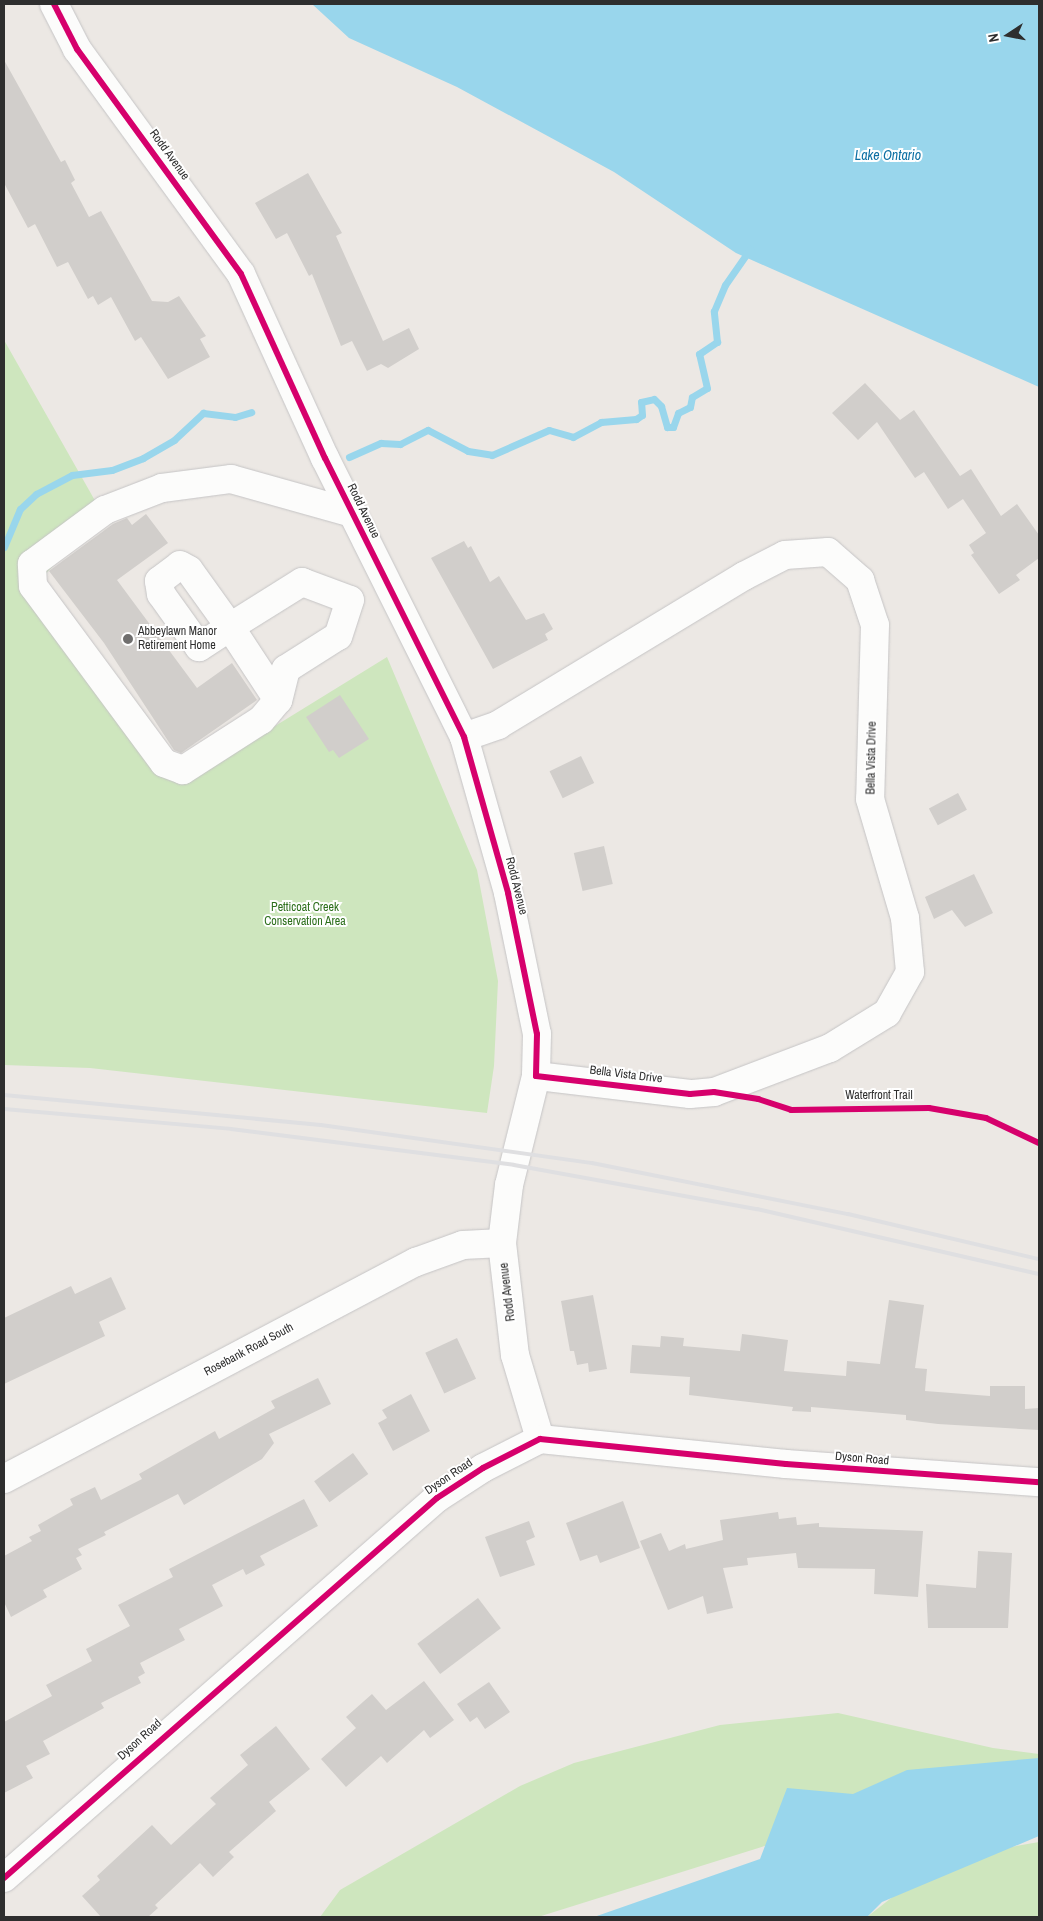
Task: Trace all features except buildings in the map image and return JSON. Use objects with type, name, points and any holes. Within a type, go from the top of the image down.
[{"type":"street","name":"Rodd Avenue","points":[[54,4],[77,49],[241,274],[352,513],[464,737],[514,921],[537,1034],[536,1076],[509,1185],[502,1243],[515,1355],[540,1439]]},
{"type":"street","points":[[350,600],[338,636],[286,669],[278,700],[261,720],[183,770],[164,763],[33,586],[32,564],[105,510],[162,488],[231,479],[352,513]]},
{"type":"street","name":"Bella Vista Drive","points":[[464,737],[498,725],[744,576],[785,555],[828,552],[860,580],[875,625],[870,799],[904,918],[910,972],[887,1013],[830,1048],[714,1092],[690,1094],[536,1076]]},
{"type":"street","points":[[278,700],[230,627],[302,582],[350,600],[386,583]]},
{"type":"street","name":"Rosebank Road South","points":[[4,1478],[416,1262],[463,1245],[502,1243]]},
{"type":"street","name":"Dyson Road","points":[[4,1878],[437,1498],[483,1468],[540,1439],[786,1464],[1039,1482]]},
{"type":"green space","name":"Petticoat Creek Conservation Area","points":[[4,340],[102,513],[29,592],[181,784],[387,657],[477,870],[498,981],[494,1066],[487,1113],[90,1068],[4,1065]]},
{"type":"green space","points":[[838,1713],[993,1748],[1039,1754],[1039,1779],[819,1829],[538,1917],[320,1917],[340,1890],[520,1786],[574,1763],[720,1725]]},
{"type":"green space","points":[[1039,1842],[1039,1917],[867,1917],[941,1859]]},
{"type":"water","name":"Lake Ontario","points":[[312,4],[1039,4],[1039,387],[736,253],[614,172],[457,87],[349,38]]},
{"type":"water","points":[[1039,1758],[1039,1836],[882,1902],[867,1917],[594,1917],[760,1859],[787,1788],[853,1794],[907,1770]]},
{"type":"waterway","points":[[349,457],[381,443],[400,444],[428,430],[468,451],[492,455],[549,430],[573,437],[601,422],[636,419],[642,415],[641,402],[654,399],[661,406],[667,427],[673,427],[678,413],[690,407],[692,397],[707,388],[699,354],[717,342],[714,311],[725,285],[750,249]]},
{"type":"waterway","points":[[4,547],[20,509],[36,494],[72,475],[112,470],[143,458],[174,440],[203,413],[235,417],[251,412]]},
{"type":"railway","points":[[4,1095],[321,1125],[592,1163],[848,1214],[1039,1259]]},
{"type":"railway","points":[[4,1109],[231,1129],[514,1165],[757,1209],[1039,1274]]},
{"type":"cycle path","name":"Waterfront Trail","points":[[54,4],[77,49],[241,274],[325,458],[464,737],[508,893],[537,1034],[536,1076],[690,1094],[714,1092],[758,1099],[791,1110],[929,1108],[986,1118],[1039,1143]]},
{"type":"cycle path","points":[[4,1878],[437,1498],[483,1468],[540,1439],[786,1464],[1039,1482]]},
{"type":"place","name":"Abbeylawn Manor Retirement Home","points":[[128,639]]}]
